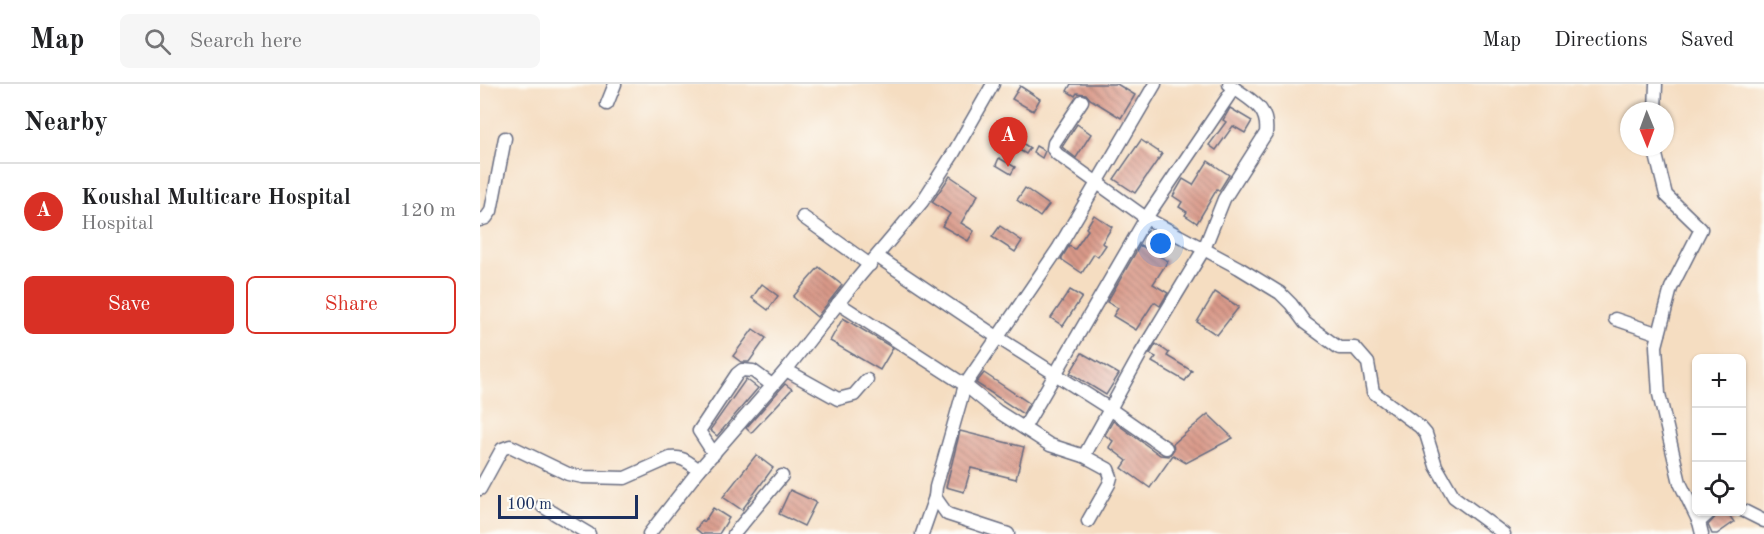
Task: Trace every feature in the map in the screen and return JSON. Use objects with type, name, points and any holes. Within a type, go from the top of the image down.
[{"type":"street","points":[[607,104],[615,84]]},
{"type":"street","points":[[649,534],[699,470],[786,370],[922,202],[953,154],[993,84]]},
{"type":"street","points":[[922,534],[935,497],[965,385],[1058,249],[1155,84]]},
{"type":"street","points":[[1655,102],[1656,84]]},
{"type":"street","points":[[1024,428],[1146,218],[1232,86],[1264,111],[1267,124],[1266,133],[1224,199],[1204,249],[1141,353],[1084,456]]},
{"type":"street","points":[[1082,101],[1054,143],[1053,149],[1146,218],[1280,293],[1292,304],[1305,323],[1339,348],[1354,348],[1368,363],[1373,392],[1426,434],[1436,466],[1454,497],[1504,534]]},
{"type":"street","points":[[480,220],[486,218],[490,211],[505,138]]},
{"type":"street","points":[[1656,156],[1666,195],[1701,229],[1671,288],[1656,345],[1659,394],[1680,483],[1701,528]]},
{"type":"street","points":[[803,217],[1055,374],[1166,448]]},
{"type":"street","points":[[838,303],[965,385],[997,411],[1050,445],[1084,456],[1108,469],[1111,477],[1088,521]]},
{"type":"street","points":[[1615,319],[1659,334]]},
{"type":"street","points":[[714,454],[699,431],[737,374],[742,370],[753,371],[772,385]]},
{"type":"street","points":[[786,370],[838,399],[854,395],[867,380]]},
{"type":"street","points":[[480,489],[499,454],[506,446],[575,476],[625,478],[670,458],[678,457],[685,459],[699,470]]},
{"type":"street","points":[[734,534],[782,476]]},
{"type":"street","points":[[935,497],[947,514],[1008,534]]},
{"type":"street","points":[[542,506],[589,534]]},
{"type":"street","points":[[1746,512],[1764,521]]},
{"type":"building","points":[[1071,84],[1117,84],[1135,95],[1121,118],[1090,99],[1086,94],[1077,93],[1075,96],[1067,91]]},
{"type":"building","points":[[1020,86],[1040,99],[1033,111],[1012,99]]},
{"type":"building","points":[[1230,108],[1252,121],[1245,133],[1233,126],[1216,150],[1209,145],[1226,122],[1223,120]]},
{"type":"building","points":[[1077,124],[1091,134],[1076,158],[1062,147]]},
{"type":"building","points":[[1141,140],[1162,154],[1135,193],[1114,179]]},
{"type":"building","points":[[1019,141],[1030,148],[1026,154],[1014,147]]},
{"type":"building","points":[[1036,146],[1045,151],[1042,158],[1033,152]]},
{"type":"building","points":[[999,158],[1015,167],[1011,174],[996,165]]},
{"type":"building","points":[[1208,161],[1229,175],[1219,191],[1217,189],[1197,223],[1185,215],[1187,212],[1179,207],[1182,202],[1173,196],[1183,179],[1193,185]]},
{"type":"building","points":[[950,176],[978,195],[961,223],[974,231],[968,241],[942,226],[950,214],[932,202]]},
{"type":"building","points":[[1025,188],[1049,205],[1040,217],[1017,200]]},
{"type":"building","points":[[1094,215],[1112,227],[1102,243],[1106,245],[1098,257],[1094,254],[1082,273],[1061,259],[1069,246],[1075,249],[1088,230],[1086,228]]},
{"type":"building","points":[[1000,226],[1022,241],[1015,252],[992,237]]},
{"type":"building","points":[[1140,245],[1168,261],[1153,284],[1168,293],[1160,306],[1154,302],[1136,330],[1113,316],[1118,308],[1107,302]]},
{"type":"building","points":[[819,267],[842,285],[817,317],[793,297]]},
{"type":"building","points":[[762,284],[778,296],[768,310],[752,298]]},
{"type":"building","points":[[1070,290],[1082,297],[1063,326],[1051,318]]},
{"type":"building","points":[[1215,292],[1239,307],[1217,335],[1197,322]]},
{"type":"building","points":[[843,318],[893,348],[880,370],[830,341]]},
{"type":"building","points":[[753,329],[766,338],[749,362],[741,362],[733,356]]},
{"type":"building","points":[[1156,344],[1169,353],[1167,356],[1192,371],[1185,381],[1152,362],[1156,357],[1150,354]]},
{"type":"building","points":[[1082,353],[1119,374],[1106,395],[1070,373]]},
{"type":"building","points":[[984,373],[1029,403],[1023,414],[976,383]]},
{"type":"building","points":[[746,379],[758,388],[717,436],[710,430]]},
{"type":"building","points":[[785,384],[792,389],[751,433],[746,428]]},
{"type":"building","points":[[1208,414],[1233,438],[1186,463],[1173,455],[1150,488],[1122,468],[1127,461],[1109,447],[1113,441],[1105,435],[1113,421],[1160,455],[1169,456],[1174,449],[1173,444]]},
{"type":"building","points":[[960,431],[1024,447],[1016,479],[971,468],[964,492],[946,487]]},
{"type":"building","points":[[756,455],[773,468],[742,510],[723,497]]},
{"type":"building","points":[[790,490],[816,502],[804,526],[779,514]]},
{"type":"building","points":[[713,508],[729,518],[719,534],[702,534],[696,529],[702,520],[704,522]]},
{"type":"building","points":[[1716,516],[1730,516],[1734,522],[1717,534],[1712,534],[1708,525]]},
{"type":"place","name":"Koushal Multicare Hospital","points":[[1008,167]]}]
